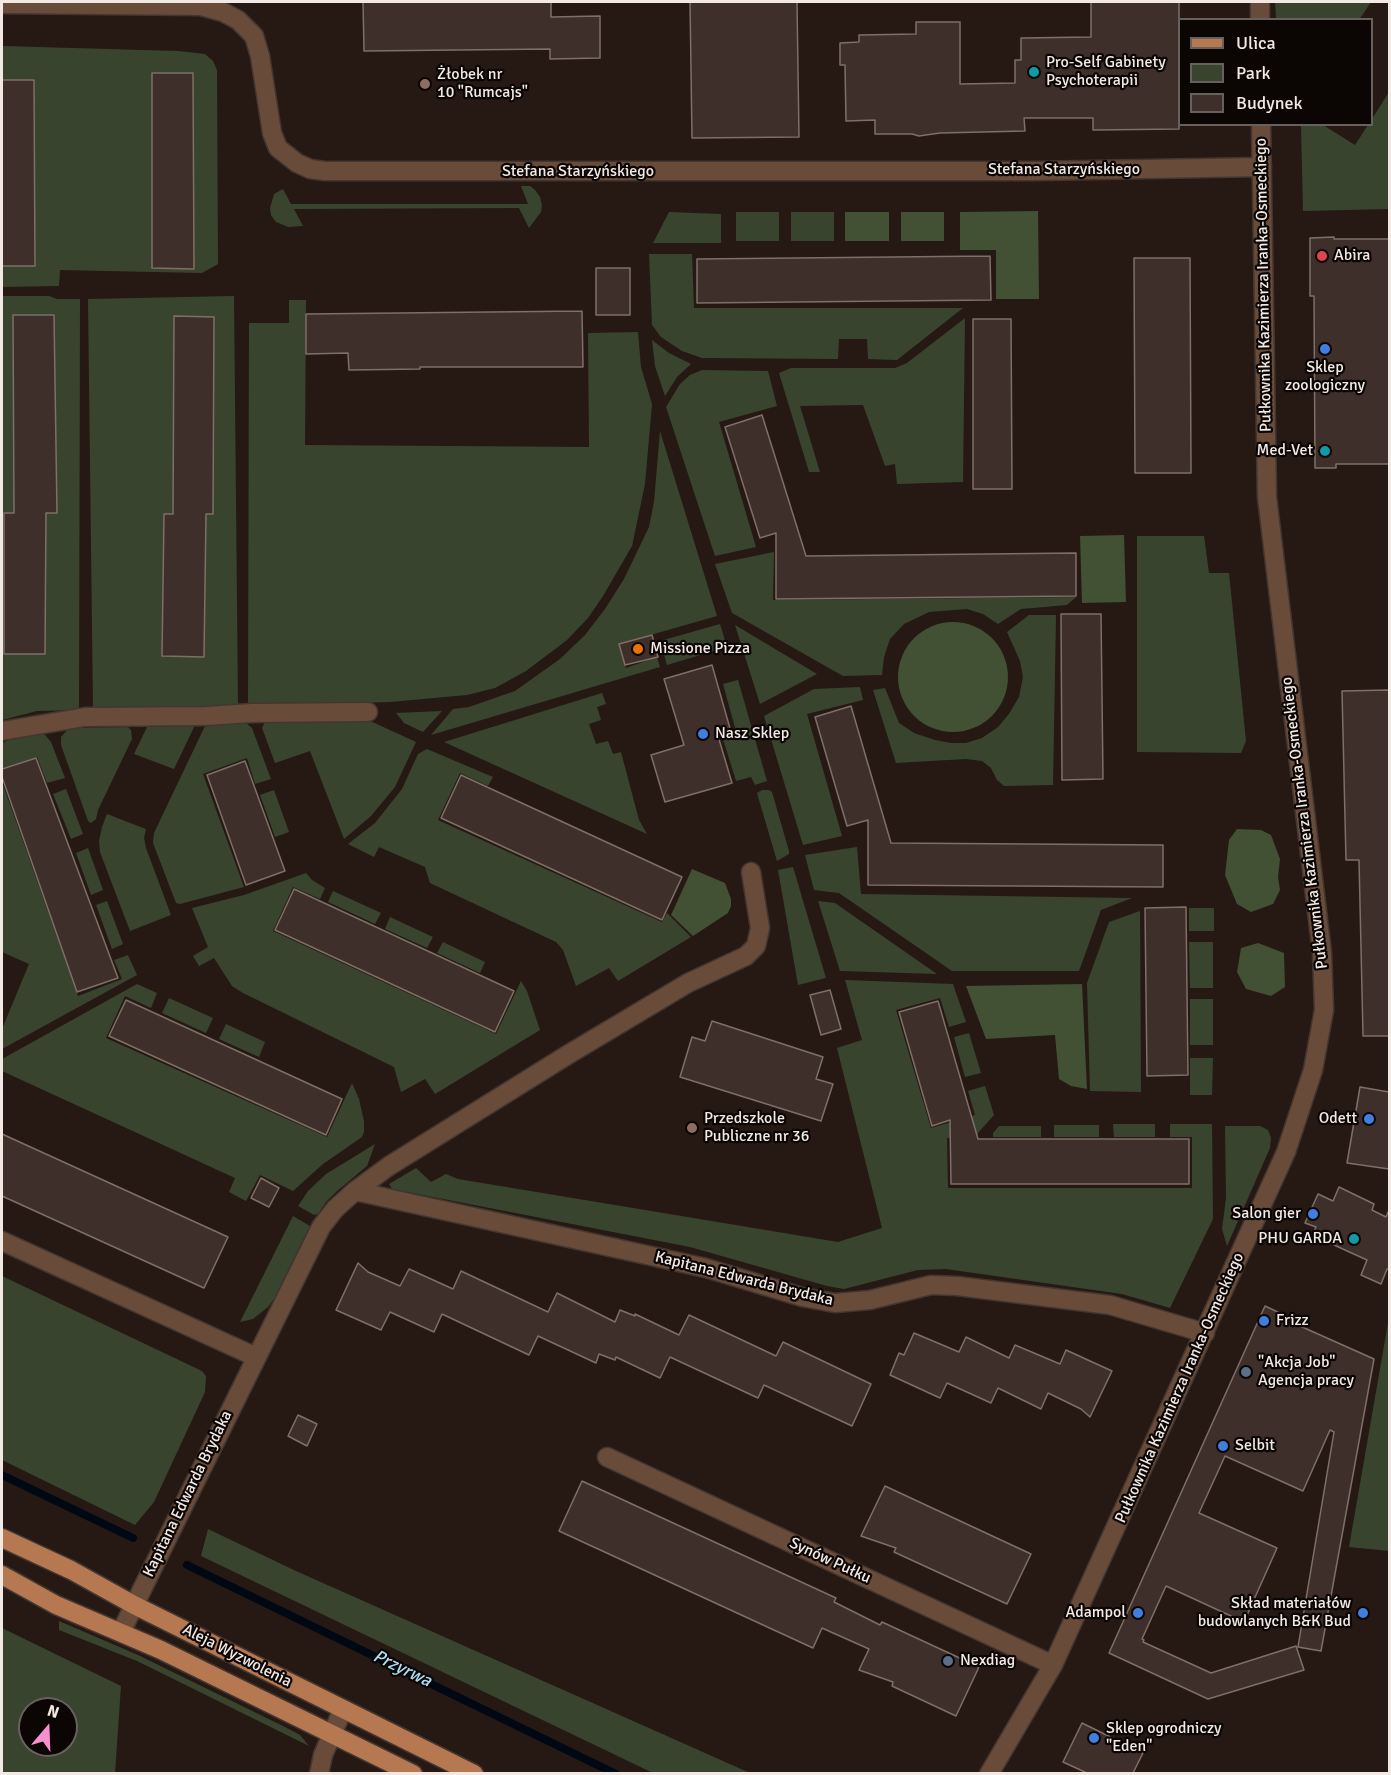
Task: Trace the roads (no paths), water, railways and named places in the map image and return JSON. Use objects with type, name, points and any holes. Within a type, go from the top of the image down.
[{"type":"main road","name":"Aleja Wyzwolenia","points":[[2,1538],[474,1773]]},
{"type":"main road","name":"Aleja Wyzwolenia","points":[[2,1575],[56,1605],[121,1632],[413,1773]]},
{"type":"street","points":[[1260,2],[1260,18]]},
{"type":"street","name":"Stefana Starzyńskiego","points":[[2,4],[201,6],[223,12],[237,20],[254,36],[260,56],[272,133],[278,148],[297,163],[310,169],[325,171],[905,171],[1262,167]]},
{"type":"street","name":"Pułkownika Kazimierza Iranka-Osmeckiego","points":[[989,1773],[1053,1665],[1286,1152],[1312,1070],[1324,1010],[1322,953],[1267,497],[1261,126]]},
{"type":"street","points":[[2,730],[85,717],[368,712]]},
{"type":"street","name":"Kapitana Edwarda Brydaka","points":[[121,1632],[321,1227],[335,1209],[355,1191],[399,1159],[688,983],[746,956],[756,946],[760,928],[751,872]]},
{"type":"street","name":"Kapitana Edwarda Brydaka","points":[[355,1191],[690,1264],[802,1297],[835,1303],[870,1300],[931,1285],[957,1286],[1110,1305],[1204,1333]]},
{"type":"street","points":[[2,1241],[256,1357]]},
{"type":"street","name":"Synów Pułku","points":[[607,1457],[1053,1665]]},
{"type":"street","points":[[319,1773],[323,1755],[343,1709]]},
{"type":"waterway","name":"Przyrwa","points":[[2,1475],[133,1538]]},
{"type":"waterway","name":"Przyrwa","points":[[187,1565],[616,1774]]},
{"type":"place","name":"Pro-Self Gabinety Psychoterapii","points":[[1034,72]]},
{"type":"place","name":"Żłobek nr 10 \"Rumcajs\"","points":[[425,84]]},
{"type":"place","name":"Abira","points":[[1322,256]]},
{"type":"place","name":"Sklep zoologiczny","points":[[1325,349]]},
{"type":"place","name":"Med-Vet","points":[[1325,451]]},
{"type":"place","name":"Missione Pizza","points":[[638,649]]},
{"type":"place","name":"Nasz Sklep","points":[[703,734]]},
{"type":"place","name":"Odett","points":[[1369,1119]]},
{"type":"place","name":"Przedszkole Publiczne nr 36","points":[[692,1128]]},
{"type":"place","name":"Salon gier","points":[[1313,1214]]},
{"type":"place","name":"PHU GARDA","points":[[1354,1239]]},
{"type":"place","name":"Frizz","points":[[1264,1321]]},
{"type":"place","name":"\"Akcja Job\" Agencja pracy","points":[[1246,1372]]},
{"type":"place","name":"Selbit","points":[[1223,1446]]},
{"type":"place","name":"Adampol","points":[[1138,1613]]},
{"type":"place","name":"Skład materiałów budowlanych B&K Bud","points":[[1363,1613]]},
{"type":"place","name":"Nexdiag","points":[[948,1661]]},
{"type":"place","name":"Sklep ogrodniczy \"Eden\"","points":[[1094,1738]]}]
